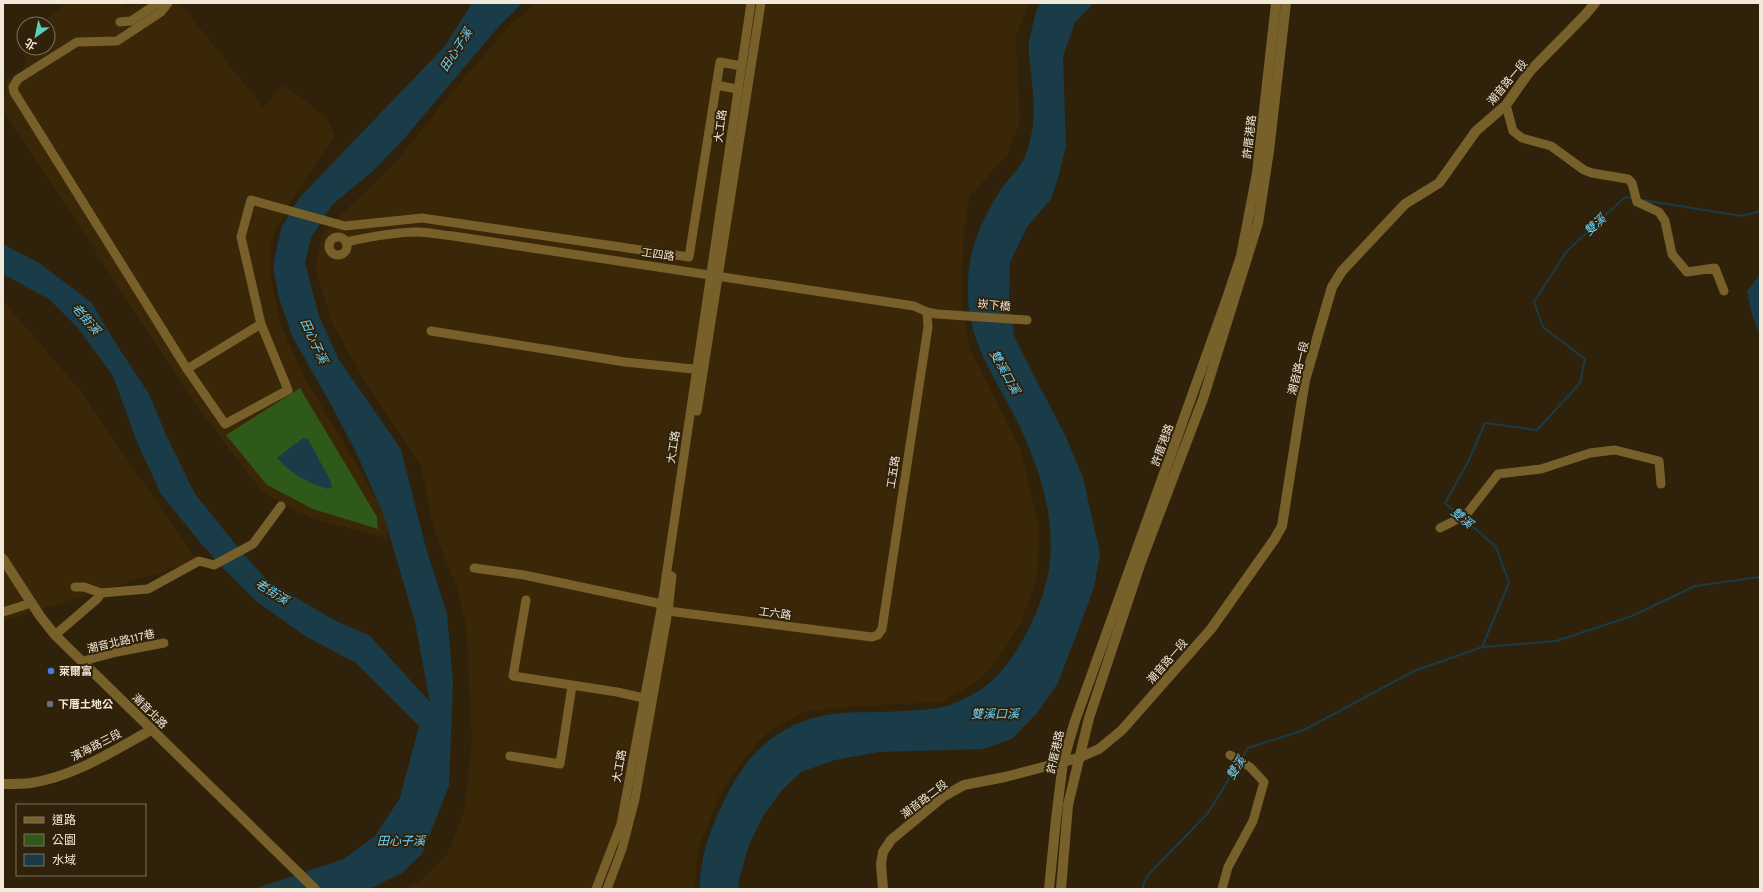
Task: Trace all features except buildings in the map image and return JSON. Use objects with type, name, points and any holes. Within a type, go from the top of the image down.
[{"type":"street","points":[[120,22],[131,21],[158,3]]},
{"type":"street","points":[[168,3],[161,12],[117,41],[78,42],[18,80],[13,87],[14,92],[187,369],[225,424],[288,390],[261,324],[241,237],[251,200],[345,226],[422,218],[689,257],[720,62],[741,66]]},
{"type":"street","name":"大工路","points":[[715,275],[737,89],[751,3]]},
{"type":"street","name":"大工路","points":[[607,889],[622,849],[635,799],[653,700],[700,370],[761,3]]},
{"type":"street","name":"許厝港路","points":[[1061,889],[1075,722],[1226,301],[1238,277],[1256,173],[1276,3]]},
{"type":"street","name":"許厝港路","points":[[1049,889],[1056,819],[1071,760],[1088,718],[1141,562],[1203,399],[1238,277],[1258,222],[1270,150],[1286,3]]},
{"type":"street","name":"潮音路一段","points":[[1071,760],[1099,749],[1122,730],[1211,629],[1274,540],[1282,526],[1305,380],[1332,287],[1342,271],[1405,204],[1439,183],[1476,131],[1506,105],[1530,72],[1586,16],[1595,3]]},
{"type":"street","points":[[716,86],[737,89]]},
{"type":"street","points":[[1506,105],[1513,131],[1522,138],[1551,146],[1584,170],[1592,173],[1628,179],[1632,183],[1636,198],[1659,212],[1664,221],[1672,254],[1687,272],[1714,268],[1724,292]]},
{"type":"street","name":"工四路","points":[[346,242],[367,237],[418,232],[715,275],[914,306],[927,312],[964,314]]},
{"type":"street","name":"工五路","points":[[878,635],[882,629],[928,327],[927,312]]},
{"type":"street","name":"崁下橋","points":[[964,314],[1024,320]]},
{"type":"street","points":[[187,369],[261,324]]},
{"type":"street","points":[[431,331],[625,362],[700,370]]},
{"type":"street","points":[[1440,528],[1466,515],[1498,474],[1540,469],[1590,453],[1615,450],[1659,461],[1661,484]]},
{"type":"street","points":[[75,587],[84,587],[101,593],[148,589],[199,561],[214,565],[253,544],[281,506]]},
{"type":"street","name":"潮音北路","points":[[3,559],[31,603],[55,635],[315,889]]},
{"type":"street","name":"工六路","points":[[474,568],[524,575],[665,608],[872,637],[878,635]]},
{"type":"street","points":[[55,635],[98,598],[101,593]]},
{"type":"street","points":[[526,600],[513,676],[617,692],[653,700]]},
{"type":"street","points":[[3,612],[31,603]]},
{"type":"street","name":"大工路","points":[[596,889],[621,824],[643,698],[665,608]]},
{"type":"street","name":"潮音北路117巷","points":[[83,661],[117,652],[164,643]]},
{"type":"street","points":[[510,756],[560,764],[572,686]]},
{"type":"street","name":"濱海路三段","points":[[3,784],[30,783],[64,774],[88,765],[151,730]]},
{"type":"street","points":[[1222,889],[1228,867],[1253,821],[1264,782],[1237,759]]},
{"type":"street","name":"潮音路二段","points":[[883,889],[881,864],[883,852],[891,840],[944,796],[964,785],[1005,777],[1071,760]]},
{"type":"shaded area","points":[[66,3],[120,3],[128,7],[139,3],[180,3],[263,107],[283,85],[325,116],[335,135],[293,197],[270,242],[271,278],[281,326],[304,376],[386,515],[388,539],[312,518],[287,507],[262,491],[190,397],[3,109],[6,80],[23,72],[24,56],[56,56],[56,16],[50,16]]},
{"type":"shaded area","points":[[537,3],[1028,3],[1016,37],[1020,122],[1007,155],[970,196],[964,231],[961,294],[969,347],[1021,451],[1039,527],[1037,576],[1021,623],[993,667],[974,683],[941,702],[859,706],[806,711],[771,730],[757,743],[723,788],[699,845],[694,889],[403,889],[420,881],[447,855],[464,812],[472,741],[466,623],[457,589],[434,530],[421,466],[363,379],[332,322],[315,269],[322,233],[395,163],[436,111],[512,23]]},
{"type":"shaded area","points":[[3,301],[79,389],[197,561],[3,621]]},
{"type":"green space","points":[[300,388],[377,517],[378,529],[313,509],[267,485],[226,435]]},
{"type":"water","points":[[472,3],[523,3],[500,25],[402,141],[373,171],[332,205],[311,238],[305,262],[319,316],[339,360],[401,449],[426,548],[447,614],[453,682],[449,786],[422,854],[402,873],[369,889],[254,889],[344,859],[375,836],[400,798],[419,726],[356,663],[305,636],[256,601],[222,567],[199,541],[161,494],[137,442],[113,376],[78,328],[50,300],[3,274],[3,244],[39,263],[91,302],[149,394],[166,435],[195,494],[245,556],[267,580],[332,619],[370,636],[430,702],[415,622],[383,513],[356,452],[292,336],[279,298],[273,267],[281,228],[300,197],[445,46]]},
{"type":"water","name":"雙溪口溪","points":[[1041,3],[1094,3],[1075,22],[1063,56],[1066,146],[1059,175],[1051,199],[1027,227],[1010,262],[1009,295],[1014,337],[1066,437],[1083,478],[1100,553],[1094,588],[1058,683],[1037,713],[1012,739],[983,749],[879,752],[835,760],[801,772],[782,790],[763,816],[749,845],[738,883],[740,889],[700,889],[700,877],[704,853],[711,830],[721,808],[735,781],[745,766],[756,752],[769,741],[798,723],[815,718],[842,713],[893,712],[931,709],[947,706],[975,693],[993,679],[1012,658],[1027,632],[1039,606],[1049,571],[1051,548],[1050,524],[1046,501],[1040,478],[1023,434],[984,358],[978,343],[969,313],[968,282],[971,254],[985,216],[1000,191],[1019,167],[1027,153],[1034,115],[1029,44],[1036,13]]},
{"type":"water","points":[[1760,274],[1760,335],[1752,315],[1747,291]]},
{"type":"water","points":[[303,438],[308,439],[331,482],[332,487],[328,489],[307,481],[294,473],[277,458]]},
{"type":"waterway","name":"雙溪","points":[[1459,515],[1445,503],[1468,462],[1485,423],[1537,430],[1580,383],[1585,359],[1543,327],[1534,302],[1566,252],[1625,197],[1633,198]]},
{"type":"waterway","name":"雙溪","points":[[1642,200],[1742,216],[1760,211]]},
{"type":"waterway","name":"雙溪","points":[[1242,758],[1248,748],[1304,730],[1414,671],[1482,647],[1509,583],[1496,547],[1464,519]]},
{"type":"waterway","points":[[1483,647],[1556,641],[1632,616],[1695,586],[1760,577]]},
{"type":"waterway","name":"雙溪","points":[[1142,889],[1147,876],[1208,813],[1238,764]]},
{"type":"place","name":"萊爾富","points":[[51,671]]},
{"type":"place","name":"下厝土地公","points":[[50,704]]},
{"type":"water label","name":"田心子溪","points":[[456,50]]},
{"type":"water label","name":"老街溪","points":[[86,319]]},
{"type":"water label","name":"田心子溪","points":[[314,341]]},
{"type":"water label","name":"老街溪","points":[[272,592]]},
{"type":"water label","name":"田心子溪","points":[[401,841]]}]
